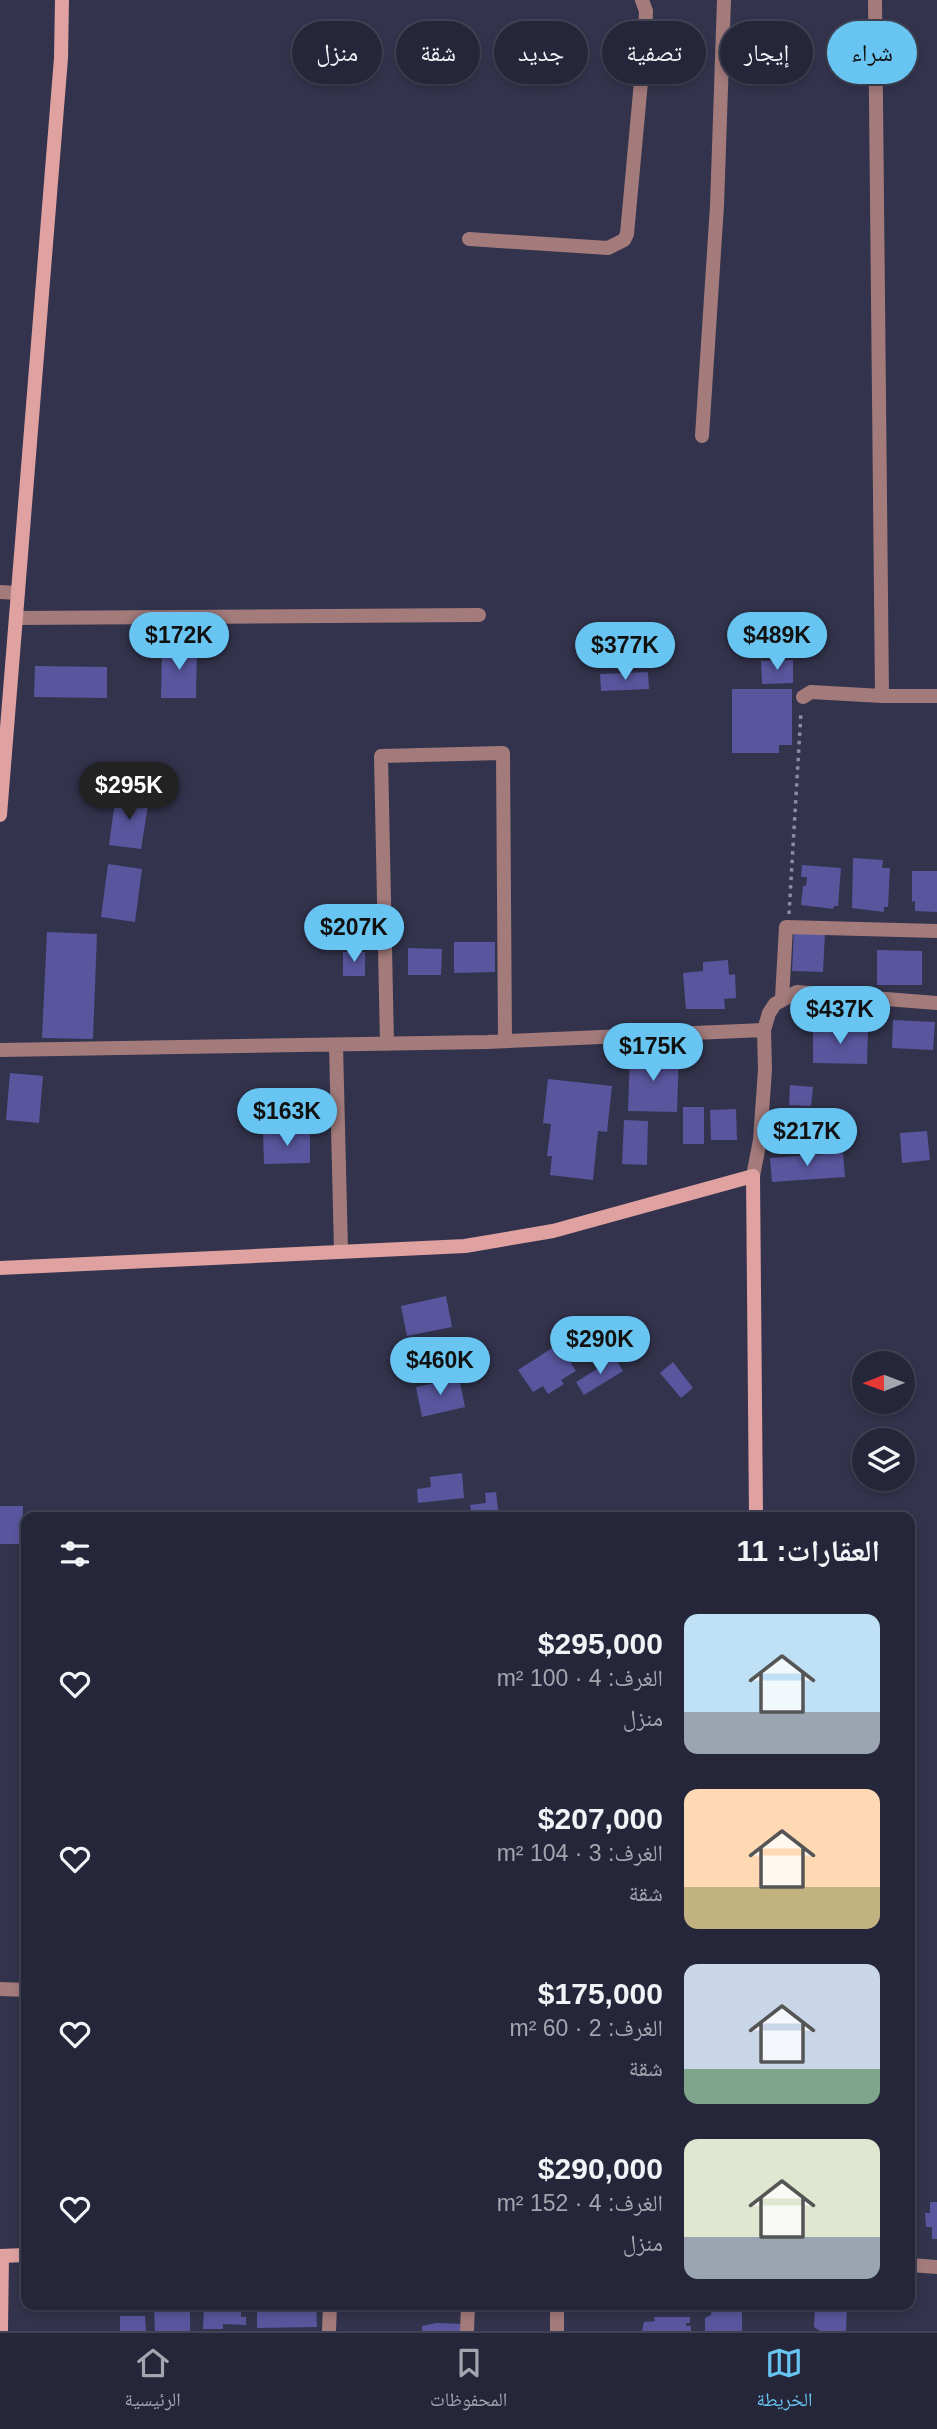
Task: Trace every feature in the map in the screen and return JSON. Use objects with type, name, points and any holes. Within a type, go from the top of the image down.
[{"type":"street","points":[[0,815],[61,58],[62,0]]},
{"type":"street","points":[[469,239],[608,248],[624,240],[627,234],[645,38],[646,11],[642,0]]},
{"type":"street","points":[[702,436],[718,206],[724,0]]},
{"type":"street","points":[[875,0],[882,696]]},
{"type":"street","points":[[0,592],[18,593]]},
{"type":"street","points":[[16,618],[479,615]]},
{"type":"street","points":[[803,697],[811,692],[937,696]]},
{"type":"street","points":[[387,1044],[381,756],[503,753],[505,1041]]},
{"type":"street","points":[[782,998],[786,926],[937,931]]},
{"type":"street","points":[[756,1512],[753,1176],[761,1126],[765,1070],[764,1030],[769,1013],[782,998],[797,992],[937,1003]]},
{"type":"street","points":[[0,1050],[505,1041],[764,1030]]},
{"type":"street","points":[[336,1045],[341,1251]]},
{"type":"street","points":[[0,1268],[465,1246],[553,1231],[753,1176]]},
{"type":"street","points":[[0,1989],[21,1990]]},
{"type":"street","points":[[1,2331],[1,2256],[21,2255]]},
{"type":"street","points":[[915,2265],[937,2267]]},
{"type":"street","points":[[329,2331],[330,2310]]},
{"type":"street","points":[[467,2331],[468,2310]]},
{"type":"street","points":[[557,2310],[557,2331]]},
{"type":"path","points":[[786,926],[789,920],[803,697]]},
{"type":"building","points":[[162,647],[197,647],[196,698],[161,698]]},
{"type":"building","points":[[793,660],[793,683],[762,684],[761,661]]},
{"type":"building","points":[[35,666],[107,667],[107,698],[34,697]]},
{"type":"building","points":[[648,672],[649,689],[601,691],[600,674]]},
{"type":"building","points":[[732,689],[792,689],[792,745],[779,745],[779,753],[732,753]]},
{"type":"building","points":[[116,794],[149,799],[141,849],[109,845]]},
{"type":"building","points":[[853,858],[883,860],[882,868],[890,868],[888,907],[884,907],[884,912],[852,908]]},
{"type":"building","points":[[108,864],[142,869],[135,922],[101,917]]},
{"type":"building","points":[[802,865],[841,868],[838,906],[833,909],[801,905],[807,877],[801,877]]},
{"type":"building","points":[[912,871],[937,871],[937,912],[915,911],[915,901],[912,902]]},
{"type":"building","points":[[794,931],[825,933],[823,972],[792,971]]},
{"type":"building","points":[[47,932],[97,934],[93,1039],[42,1038]]},
{"type":"building","points":[[454,942],[495,942],[495,972],[454,973]]},
{"type":"building","points":[[408,948],[442,949],[441,975],[408,975]]},
{"type":"building","points":[[877,950],[922,951],[922,985],[877,985]]},
{"type":"building","points":[[343,952],[365,952],[365,976],[343,976]]},
{"type":"building","points":[[728,960],[729,975],[735,974],[736,998],[724,999],[725,1009],[686,1009],[683,973],[703,971],[703,962]]},
{"type":"building","points":[[816,1009],[832,1010],[831,1020],[816,1020]]},
{"type":"building","points":[[893,1020],[935,1022],[933,1050],[892,1048]]},
{"type":"building","points":[[813,1029],[868,1030],[867,1064],[813,1063]]},
{"type":"building","points":[[630,1053],[679,1055],[677,1112],[628,1111]]},
{"type":"building","points":[[10,1073],[43,1076],[39,1123],[6,1120]]},
{"type":"building","points":[[548,1079],[612,1086],[607,1132],[598,1131],[593,1180],[550,1175],[552,1156],[547,1156],[551,1124],[543,1123]]},
{"type":"building","points":[[790,1085],[813,1087],[811,1106],[789,1105]]},
{"type":"building","points":[[327,1100],[328,1119],[282,1121],[281,1102]]},
{"type":"building","points":[[683,1107],[704,1107],[704,1144],[683,1144]]},
{"type":"building","points":[[736,1109],[737,1140],[711,1140],[710,1110]]},
{"type":"building","points":[[624,1120],[648,1121],[647,1165],[622,1164]]},
{"type":"building","points":[[800,1121],[801,1138],[776,1138],[775,1122]]},
{"type":"building","points":[[927,1131],[930,1160],[902,1163],[900,1133]]},
{"type":"building","points":[[263,1132],[310,1132],[310,1163],[264,1164]]},
{"type":"building","points":[[843,1153],[845,1177],[772,1182],[770,1158]]},
{"type":"building","points":[[446,1296],[452,1327],[407,1336],[401,1306]]},
{"type":"building","points":[[453,1337],[460,1367],[416,1377],[410,1346]]},
{"type":"building","points":[[563,1341],[573,1358],[569,1360],[576,1371],[561,1380],[564,1384],[548,1394],[543,1386],[533,1392],[518,1370]]},
{"type":"building","points":[[615,1358],[623,1371],[584,1395],[576,1382]]},
{"type":"building","points":[[673,1362],[693,1388],[681,1398],[660,1373]]},
{"type":"building","points":[[459,1378],[465,1407],[422,1417],[416,1387]]},
{"type":"building","points":[[462,1473],[464,1498],[418,1503],[417,1489],[431,1487],[430,1477]]},
{"type":"building","points":[[496,1492],[498,1512],[471,1512],[470,1505],[486,1503],[485,1493]]},
{"type":"building","points":[[0,1506],[23,1506],[21,1544],[0,1544]]},
{"type":"building","points":[[930,2202],[937,2202],[937,2239],[932,2239],[932,2227],[926,2227],[925,2213],[930,2213]]},
{"type":"building","points":[[154,2310],[190,2310],[190,2331],[155,2331]]},
{"type":"building","points":[[204,2310],[241,2310],[241,2317],[246,2317],[246,2325],[223,2324],[223,2329],[203,2329]]},
{"type":"building","points":[[257,2310],[316,2310],[317,2327],[257,2328]]},
{"type":"building","points":[[712,2310],[740,2310],[742,2331],[705,2331],[705,2318],[711,2315]]},
{"type":"building","points":[[815,2310],[847,2310],[846,2331],[820,2331],[814,2327]]},
{"type":"building","points":[[120,2316],[145,2316],[146,2331],[120,2331]]},
{"type":"building","points":[[654,2317],[690,2317],[690,2323],[686,2323],[686,2326],[691,2326],[691,2331],[642,2331],[644,2322],[655,2321]]},
{"type":"building","points":[[437,2323],[462,2324],[462,2331],[422,2331],[422,2326]]}]
